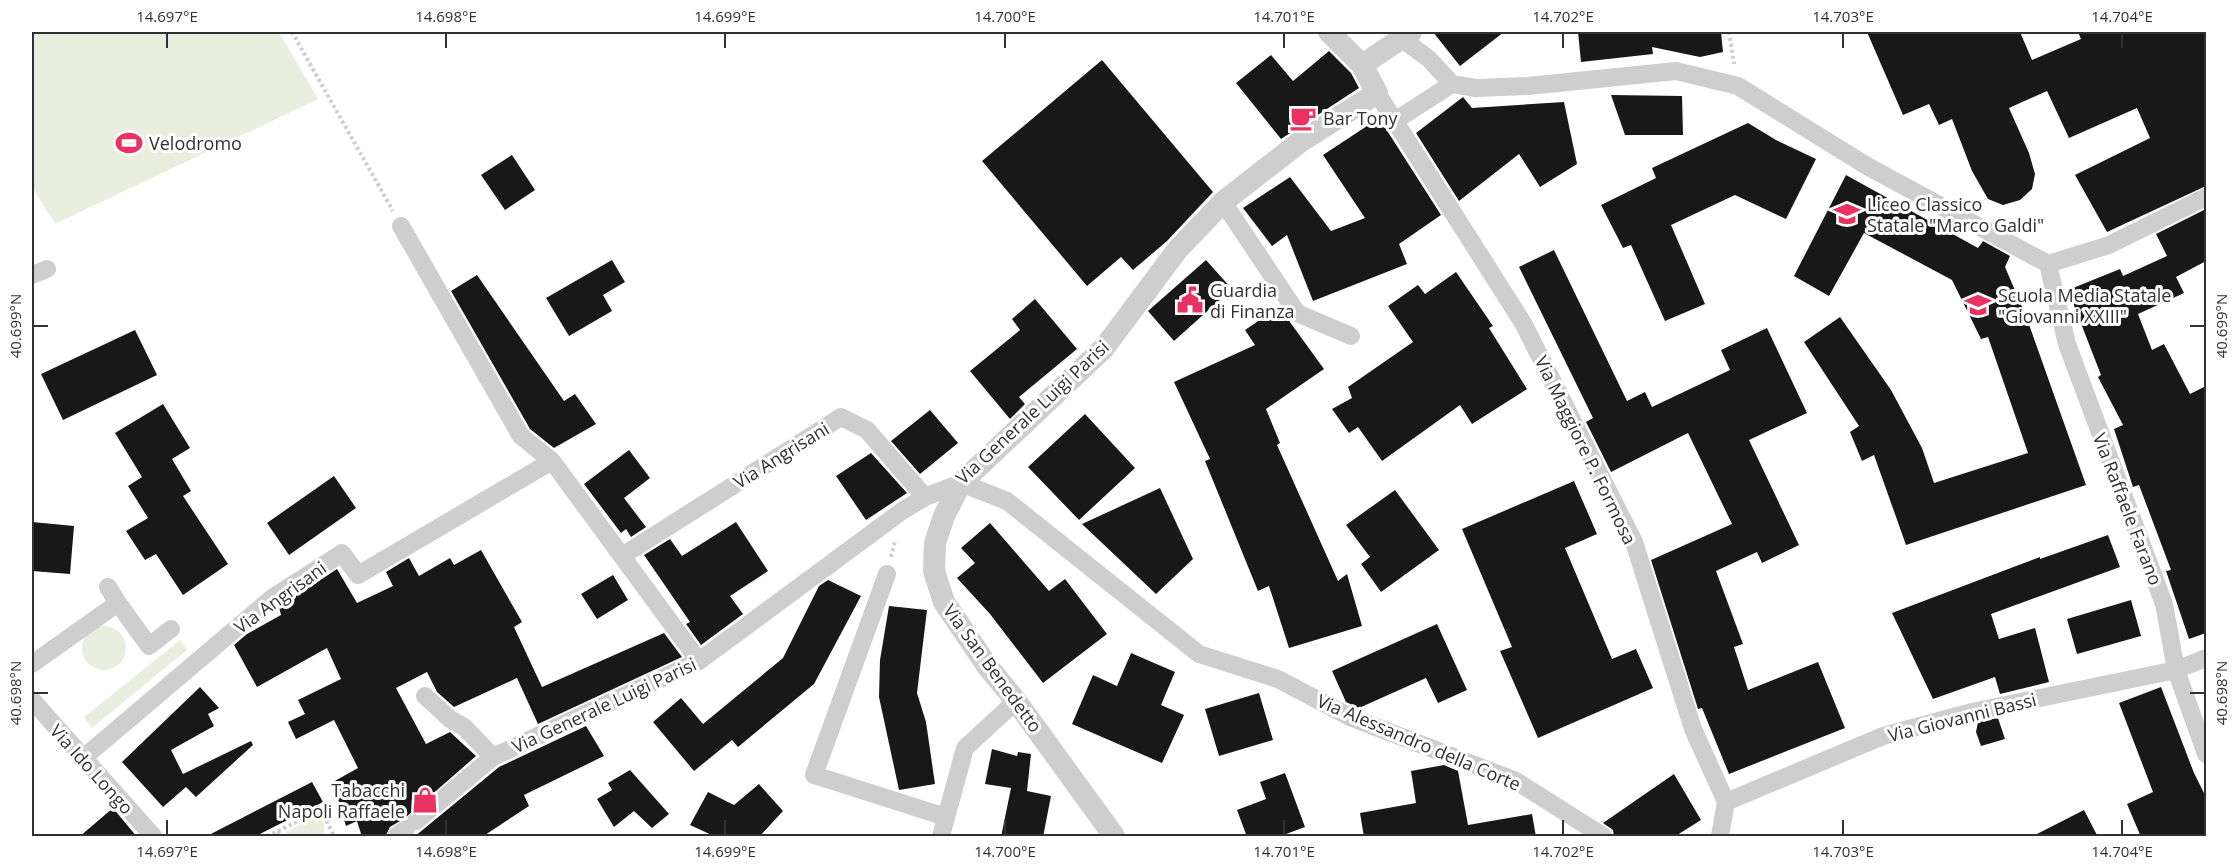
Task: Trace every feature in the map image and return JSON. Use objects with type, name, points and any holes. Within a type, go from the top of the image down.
[{"type":"street","points":[[1329,32],[1362,65],[1377,93]]},
{"type":"street","points":[[1362,65],[1406,35],[1452,84],[1476,88],[1528,86],[1676,71],[1738,86],[1867,166],[2048,264],[2109,245],[2206,196]]},
{"type":"street","points":[[1394,122],[1452,84]]},
{"type":"street","name":"Via Maggiore P. Formosa","points":[[1377,93],[1523,323],[1634,542],[1693,729],[1726,802]]},
{"type":"street","name":"Via Generale Luigi Parisi","points":[[406,829],[493,757],[699,661],[849,548],[925,497],[961,483],[1104,348],[1178,249],[1223,202],[1300,142],[1377,93]]},
{"type":"street","points":[[1223,202],[1297,313],[1351,336]]},
{"type":"street","points":[[401,226],[521,436],[552,461],[699,661]]},
{"type":"street","name":"Via Raffaele Farano","points":[[2048,264],[2067,344],[2164,604],[2176,670],[2206,754]]},
{"type":"street","name":"Via Angrisani","points":[[622,556],[841,417],[867,430],[925,497]]},
{"type":"street","name":"Via Angrisani","points":[[82,759],[272,598],[342,553],[358,575],[552,461]]},
{"type":"street","name":"Via San Benedetto","points":[[961,483],[944,516],[934,543],[934,571],[944,602],[963,633],[1016,701],[1114,837]]},
{"type":"street","name":"Via Alessandro della Corte","points":[[961,483],[1007,501],[1199,654],[1278,679],[1350,717],[1516,781],[1603,837]]},
{"type":"street","points":[[887,574],[814,775],[946,817]]},
{"type":"street","points":[[32,664],[113,595],[149,646],[171,629]]},
{"type":"street","name":"Via Giovanni Bassi","points":[[1726,802],[1883,736],[1972,712],[2176,670],[2206,658]]},
{"type":"street","points":[[425,696],[450,719],[464,727],[493,757]]},
{"type":"street","name":"Via Ido Longo","points":[[32,700],[153,837]]},
{"type":"street","points":[[941,837],[965,748],[1016,701]]},
{"type":"street","points":[[1720,837],[1726,802]]},
{"type":"path","points":[[292,32],[401,226]]},
{"type":"path","points":[[1729,32],[1738,86]]},
{"type":"path","points":[[267,837],[321,810],[334,837]]},
{"type":"path","points":[[278,831],[281,837]]},
{"type":"shaded area","name":"Velodromo","points":[[32,32],[279,32],[318,99],[55,224],[32,187]]},
{"type":"shaded area","points":[[104,626],[119,633],[126,648],[119,663],[104,670],[89,663],[82,648],[89,633]]},
{"type":"shaded area","points":[[180,640],[187,650],[92,728],[84,717]]},
{"type":"shaded area","points":[[315,817],[324,822],[324,836],[288,836],[286,832]]},
{"type":"building","points":[[1433,32],[1504,32],[1460,66]]},
{"type":"building","points":[[1578,32],[1721,32],[1723,52],[1700,57],[1652,47],[1653,54],[1581,62]]},
{"type":"building","points":[[1867,32],[2020,32],[2032,60],[2081,39],[2078,32],[2206,32],[2206,186],[2107,232],[2075,175],[2150,138],[2137,108],[2069,138],[2047,91],[2009,108],[2029,153],[2035,174],[2032,189],[2020,200],[2003,205],[1988,199],[1972,171],[1952,119],[1939,125],[1929,104],[1903,115]]},
{"type":"building","points":[[1329,51],[1351,73],[1359,88],[1281,139],[1236,83],[1271,55],[1293,81]]},
{"type":"building","points":[[1102,60],[1213,192],[1167,241],[1133,270],[1121,257],[1087,286],[982,161]]},
{"type":"building","points":[[1611,95],[1682,96],[1683,135],[1625,135]]},
{"type":"building","points":[[1463,97],[1472,108],[1564,102],[1577,164],[1540,187],[1519,154],[1459,201],[1416,133]]},
{"type":"building","points":[[1379,118],[1441,215],[1399,244],[1407,264],[1313,301],[1287,235],[1272,246],[1243,208],[1290,177],[1331,231],[1365,218],[1323,155]]},
{"type":"building","points":[[1748,123],[1776,140],[1816,159],[1786,219],[1735,195],[1671,225],[1705,304],[1665,321],[1631,245],[1623,248],[1601,205],[1656,178],[1652,168]]},
{"type":"building","points":[[512,155],[535,190],[505,210],[481,175]]},
{"type":"building","points":[[1846,175],[1978,248],[1983,241],[2010,256],[2005,267],[2026,316],[2086,485],[1906,545],[1874,455],[1862,461],[1850,432],[1859,426],[1804,342],[1840,317],[1891,390],[1922,448],[1934,483],[2028,453],[1988,337],[1981,339],[1952,280],[1864,233],[1829,296],[1794,276]]},
{"type":"building","points":[[2206,209],[2206,261],[2176,277],[2184,293],[2138,314],[2152,350],[2164,344],[2190,394],[2206,386],[2206,633],[2189,639],[2166,571],[2171,570],[2139,485],[2133,487],[2114,429],[2123,425],[2098,377],[2101,375],[2068,290],[2120,269],[2123,276],[2167,256],[2156,234]]},
{"type":"building","points":[[1554,250],[1627,401],[1645,392],[1652,407],[1730,370],[1721,350],[1767,328],[1807,413],[1749,440],[1799,545],[1762,563],[1757,552],[1716,571],[1743,644],[1734,647],[1748,690],[1818,662],[1845,728],[1729,774],[1702,708],[1698,709],[1651,560],[1732,524],[1688,433],[1611,472],[1586,422],[1593,418],[1519,267]]},
{"type":"building","points":[[612,260],[625,282],[603,295],[612,311],[569,336],[546,298]]},
{"type":"building","name":"Guardia di Finanza","points":[[1206,260],[1232,289],[1174,341],[1148,311]]},
{"type":"building","points":[[1456,272],[1493,326],[1489,328],[1527,389],[1472,424],[1460,405],[1382,461],[1358,427],[1349,433],[1332,409],[1352,398],[1348,387],[1413,342],[1388,306],[1418,285],[1425,294]]},
{"type":"building","points":[[477,275],[564,401],[575,394],[596,424],[554,448],[530,429],[451,291]]},
{"type":"building","points":[[1035,299],[1077,349],[1019,397],[1025,404],[1010,419],[970,371],[1020,330],[1012,319]]},
{"type":"building","points":[[1279,307],[1324,369],[1266,409],[1280,443],[1277,445],[1338,581],[1347,574],[1362,626],[1289,648],[1269,586],[1258,591],[1205,461],[1210,459],[1174,382],[1255,345],[1245,330]]},
{"type":"building","points":[[135,330],[157,375],[63,420],[41,374]]},
{"type":"building","points":[[163,404],[190,448],[172,459],[191,491],[183,496],[228,564],[183,595],[156,554],[145,560],[126,531],[148,518],[128,486],[142,477],[115,433]]},
{"type":"building","points":[[930,410],[958,443],[920,474],[891,441]]},
{"type":"building","points":[[1085,414],[1135,468],[1079,520],[1028,467]]},
{"type":"building","points":[[629,450],[650,478],[624,498],[646,527],[631,537],[626,529],[621,533],[584,484]]},
{"type":"building","points":[[871,453],[907,493],[866,520],[836,476]]},
{"type":"building","points":[[334,476],[356,508],[289,555],[267,523]]},
{"type":"building","points":[[1574,481],[1597,534],[1565,548],[1612,659],[1636,649],[1653,688],[1538,738],[1500,651],[1512,647],[1462,529]]},
{"type":"building","points":[[1160,488],[1193,559],[1156,594],[1082,524]]},
{"type":"building","points":[[1395,490],[1439,550],[1381,592],[1361,564],[1370,557],[1346,525]]},
{"type":"building","points":[[32,522],[74,526],[70,574],[32,571]]},
{"type":"building","points":[[736,522],[768,571],[730,596],[743,614],[701,645],[686,624],[690,622],[644,555],[670,539],[682,556]]},
{"type":"building","points":[[990,523],[1049,591],[1065,579],[1107,634],[1043,683],[990,614],[957,578],[975,563],[961,548]]},
{"type":"building","points":[[2108,535],[2120,567],[1991,614],[1999,639],[2035,628],[2049,682],[2000,694],[1995,677],[1933,699],[1892,613],[2040,557],[2040,559]]},
{"type":"building","points":[[481,550],[522,622],[514,627],[542,687],[664,633],[682,657],[538,724],[517,678],[454,707],[437,692],[427,672],[396,688],[426,744],[450,732],[476,756],[405,818],[390,827],[385,837],[362,837],[357,821],[346,826],[333,782],[358,768],[334,720],[296,739],[288,722],[305,714],[298,700],[341,679],[327,648],[257,687],[234,645],[247,634],[281,615],[279,607],[337,569],[357,603],[393,586],[386,572],[409,558],[419,576],[450,558],[454,565]]},
{"type":"building","points":[[613,575],[628,600],[597,619],[581,594]]},
{"type":"building","points":[[828,580],[861,596],[814,684],[738,747],[732,740],[694,771],[653,722],[681,698],[703,724],[783,658],[819,586]]},
{"type":"building","points":[[2131,600],[2141,636],[2077,654],[2067,619]]},
{"type":"building","points":[[889,606],[927,610],[917,693],[926,722],[935,784],[899,790],[879,697],[880,660]]},
{"type":"building","points":[[1437,624],[1467,690],[1438,703],[1426,678],[1359,708],[1346,702],[1332,671]]},
{"type":"building","points":[[1131,653],[1175,672],[1161,705],[1184,715],[1162,763],[1072,724],[1093,675],[1117,686]]},
{"type":"building","points":[[200,687],[219,708],[208,714],[214,726],[171,750],[183,774],[251,741],[253,745],[196,797],[186,787],[163,807],[122,762]]},
{"type":"building","points":[[2161,687],[2194,773],[2206,797],[2206,837],[2141,837],[2127,804],[2153,792],[2119,703]]},
{"type":"building","points":[[1259,693],[1273,740],[1219,756],[1205,709]]},
{"type":"building","points":[[1998,718],[2005,739],[1981,746],[1976,732],[1978,722]]},
{"type":"building","points":[[586,726],[604,756],[524,795],[529,806],[482,837],[414,837],[499,767]]},
{"type":"building","points":[[992,749],[1017,756],[1018,752],[1031,754],[1027,791],[1051,796],[1043,837],[1001,837],[1011,788],[985,784]]},
{"type":"building","points":[[1444,765],[1458,771],[1468,825],[1532,814],[1536,837],[1364,837],[1360,813],[1416,803],[1411,771]]},
{"type":"building","points":[[630,770],[669,814],[652,828],[634,811],[614,827],[597,799],[612,790],[608,783]]},
{"type":"building","points":[[1285,773],[1305,827],[1278,837],[1247,837],[1237,810],[1266,799],[1260,782]]},
{"type":"building","points":[[1674,774],[1701,820],[1674,837],[1614,837],[1613,830],[1603,823]]},
{"type":"building","points":[[312,782],[323,802],[254,837],[205,837]]},
{"type":"building","points":[[759,784],[783,811],[759,837],[716,837],[690,825],[708,792],[734,805]]},
{"type":"building","points":[[113,808],[137,837],[79,837]]},
{"type":"building","points":[[2084,810],[2098,837],[2031,837]]},
{"type":"place","name":"Bar Tony","points":[[1303,118]]},
{"type":"place","name":"Velodromo","points":[[129,143]]},
{"type":"place","name":"Liceo Classico Statale \"Marco Galdi\"","points":[[1847,214]]},
{"type":"place","name":"Guardia di Finanza","points":[[1190,300]]},
{"type":"place","name":"Scuola Media Statale \"Giovanni XXIII\"","points":[[1978,305]]},
{"type":"place","name":"Tabacchi Napoli Raffaele","points":[[425,800]]}]
